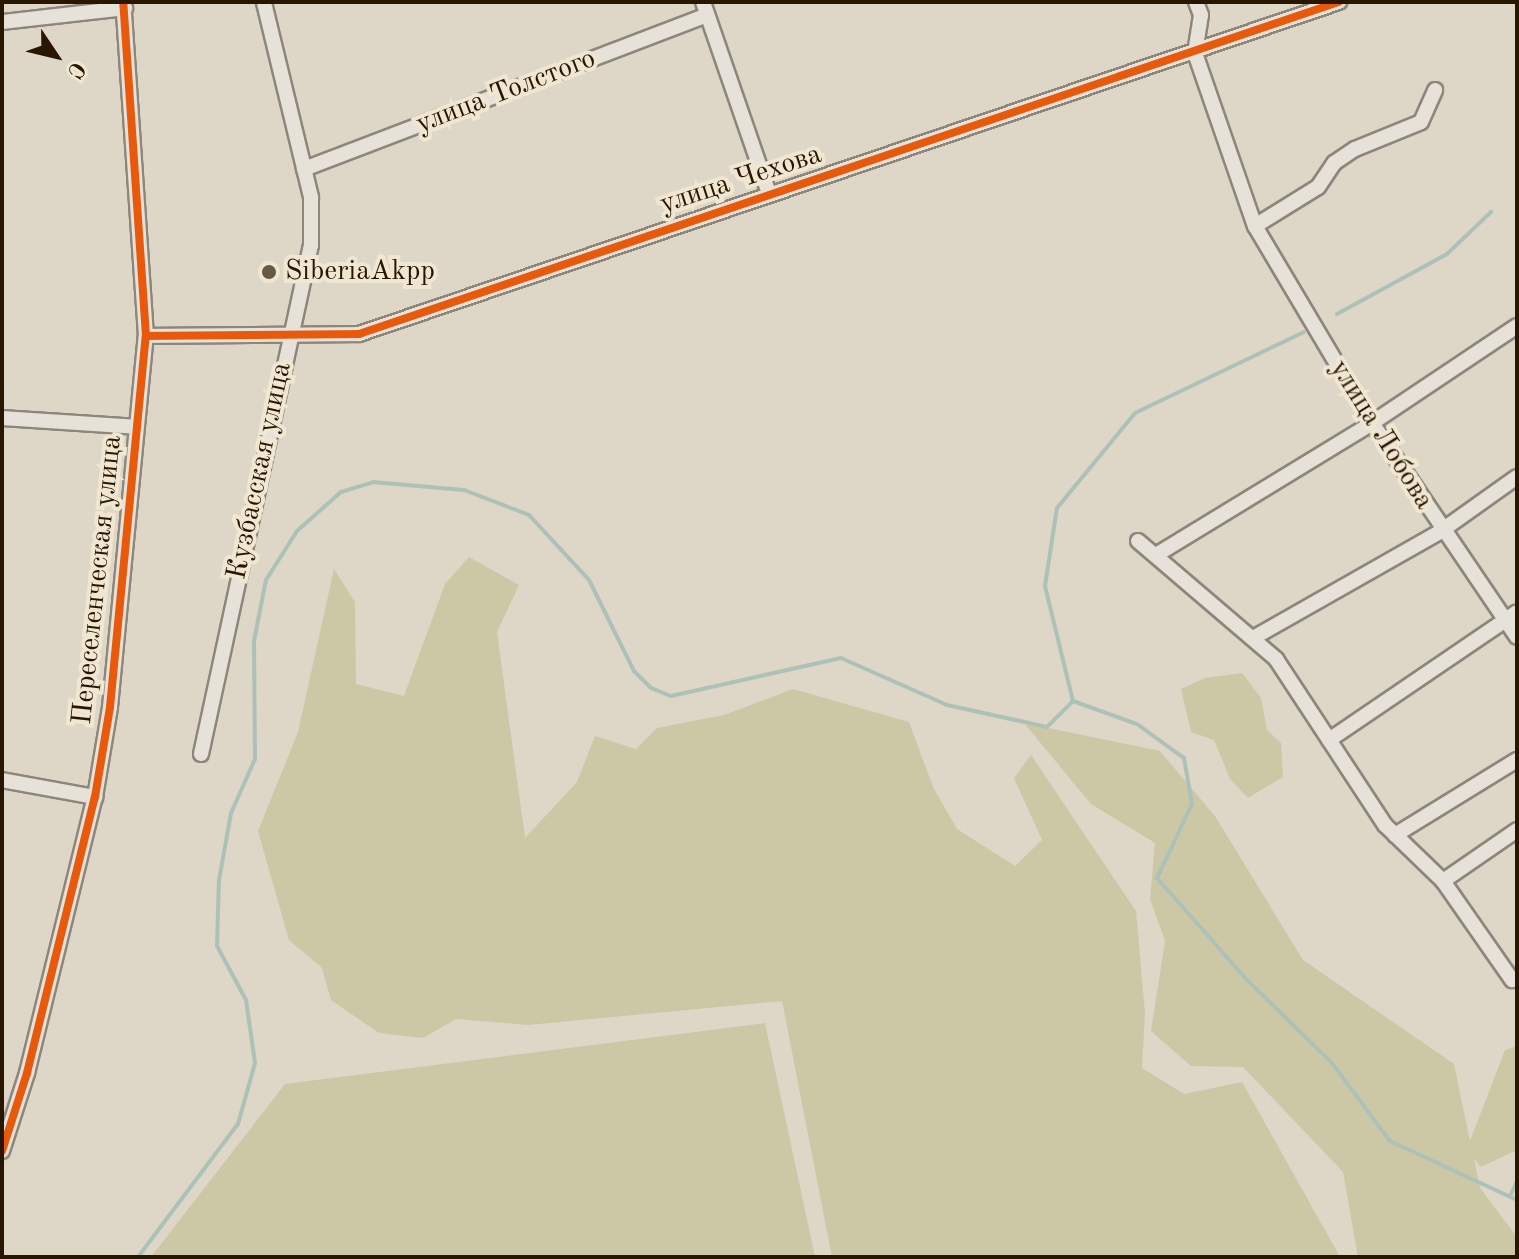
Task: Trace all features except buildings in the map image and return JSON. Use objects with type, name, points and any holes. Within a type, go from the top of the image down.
[{"type":"street","name":"Кузбасская улица","points":[[201,754],[288,336],[311,245],[311,197],[264,2]]},
{"type":"street","name":"улица Лобова","points":[[1196,2],[1201,15],[1195,53],[1255,226],[1372,423],[1441,531],[1511,616],[1517,637]]},
{"type":"street","name":"улица Чехова","points":[[146,336],[359,334],[1339,2]]},
{"type":"street","points":[[2,22],[124,5]]},
{"type":"street","name":"Переселенческая улица","points":[[2,1151],[27,1073],[95,797],[110,707],[146,336],[124,5]]},
{"type":"street","name":"улица Толстого","points":[[304,169],[705,8]]},
{"type":"street","points":[[705,8],[769,194]]},
{"type":"street","points":[[1255,226],[1318,187],[1334,163],[1355,149],[1421,122],[1435,90]]},
{"type":"street","points":[[1156,555],[1372,423],[1517,326]]},
{"type":"street","points":[[2,418],[136,427]]},
{"type":"street","points":[[1253,638],[1441,531],[1517,477]]},
{"type":"street","points":[[1138,541],[1276,659],[1395,835],[1443,881],[1512,980]]},
{"type":"street","points":[[1329,740],[1511,616]]},
{"type":"street","points":[[1395,835],[1517,760]]},
{"type":"street","points":[[2,780],[95,797]]},
{"type":"street","points":[[1443,881],[1517,830]]},
{"type":"shaded area","points":[[469,557],[519,585],[497,632],[525,838],[577,782],[595,736],[636,749],[657,728],[724,715],[793,689],[909,722],[933,787],[957,829],[1015,866],[1042,840],[1014,778],[1031,755],[1136,911],[1145,1013],[1142,1068],[1184,1094],[1242,1082],[1340,1257],[832,1257],[782,1001],[528,1025],[456,1019],[423,1038],[379,1033],[331,1000],[322,968],[289,940],[258,831],[298,732],[334,569],[355,602],[356,684],[404,696],[445,584]]},
{"type":"shaded area","points":[[1242,673],[1261,698],[1267,730],[1281,743],[1283,777],[1248,798],[1230,779],[1214,740],[1191,732],[1181,689],[1205,678]]},
{"type":"shaded area","points":[[1024,723],[1160,751],[1215,816],[1303,960],[1454,1064],[1470,1141],[1505,1050],[1517,1046],[1517,1150],[1481,1167],[1474,1159],[1480,1188],[1517,1237],[1517,1257],[1358,1257],[1343,1172],[1243,1067],[1191,1066],[1151,1031],[1165,941],[1150,899],[1155,843],[1091,804]]},
{"type":"shaded area","points":[[765,1023],[815,1257],[151,1257],[285,1084]]},
{"type":"waterway","points":[[1337,314],[1447,254],[1491,212]]},
{"type":"waterway","points":[[1073,701],[1045,586],[1057,508],[1135,413],[1304,332]]},
{"type":"waterway","points":[[138,1257],[238,1124],[255,1063],[246,1000],[217,946],[219,880],[231,813],[255,759],[254,641],[266,580],[297,531],[341,492],[373,482],[464,490],[529,515],[589,580],[634,671],[651,688],[671,696],[841,658],[947,705],[1047,727],[1073,701],[1137,724],[1184,758],[1192,804],[1157,878],[1246,979],[1332,1063],[1390,1141],[1517,1200]]},
{"type":"waterway","points":[[1510,1196],[1517,1181]]},
{"type":"cycle path","points":[[2,1151],[27,1073],[95,797],[110,707],[146,336],[123,2]]},
{"type":"cycle path","points":[[146,336],[359,334],[1339,2]]},
{"type":"place","name":"SiberiaAkpp","points":[[269,272]]}]
